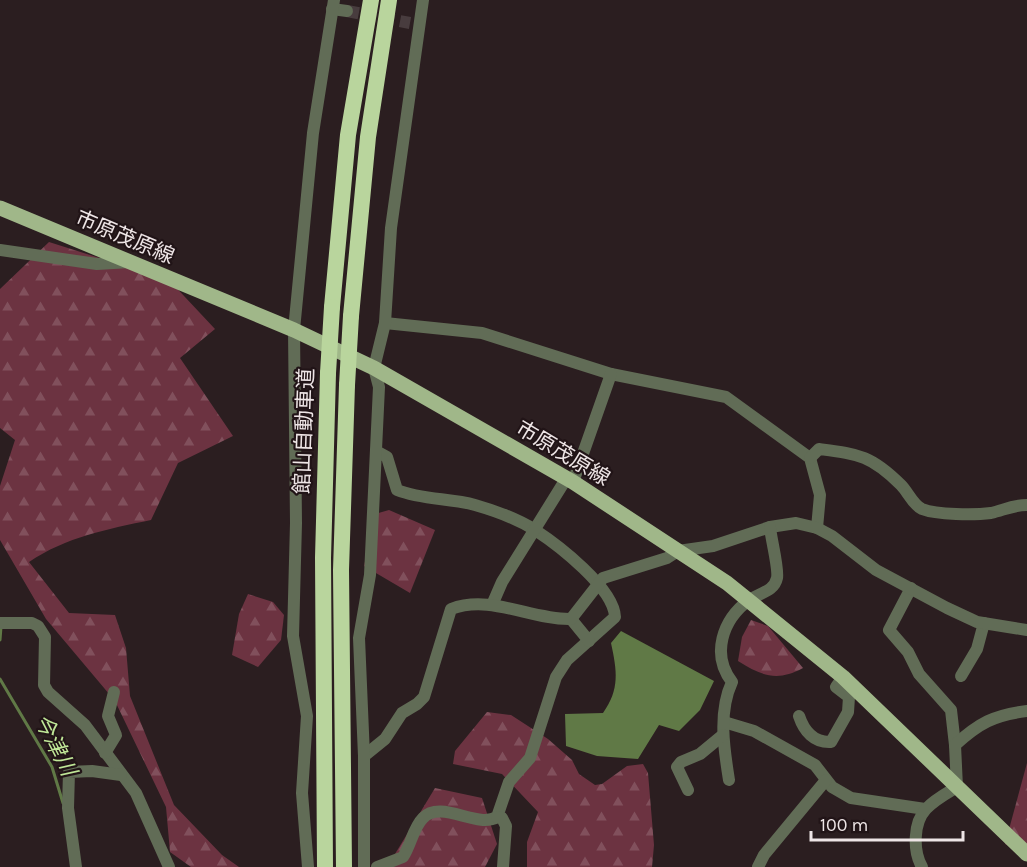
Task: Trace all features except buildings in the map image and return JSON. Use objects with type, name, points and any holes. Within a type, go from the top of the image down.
[{"type":"highway","name":"館山自動車道","points":[[325,867],[322,570],[328,373],[348,135],[371,0]]},
{"type":"highway","name":"館山自動車道","points":[[344,867],[341,592],[347,385],[351,316],[368,137],[389,0]]},
{"type":"main road","name":"市原茂原線","points":[[0,208],[294,330],[374,368],[569,480],[749,600],[843,677],[1027,854]]},
{"type":"street","points":[[364,867],[364,756],[359,638],[370,575],[379,387],[374,368],[385,323],[391,228],[414,24],[423,0]]},
{"type":"street","points":[[308,867],[302,793],[307,716],[293,636],[296,523],[294,330],[313,133],[333,4],[347,11]]},
{"type":"street","points":[[0,250],[97,264],[130,262]]},
{"type":"street","points":[[385,323],[482,333],[611,374],[726,397],[810,458],[820,495],[817,528]]},
{"type":"street","points":[[492,605],[502,582],[569,480],[611,374]]},
{"type":"street","points":[[810,458],[819,449],[860,455],[875,462],[902,486],[918,508],[932,512],[991,513],[1016,505],[1027,505]]},
{"type":"street","points":[[375,451],[387,457],[398,490],[473,504],[503,513],[535,530],[598,584],[612,605],[615,616],[567,660],[556,677],[530,758],[509,782],[497,817]]},
{"type":"street","points":[[572,619],[603,578],[667,558],[678,551],[713,546],[770,527],[796,523],[817,528],[876,570],[947,608],[984,623],[1027,630]]},
{"type":"street","points":[[729,780],[723,735],[728,690],[732,682],[720,658],[719,645],[734,616],[749,600],[766,592],[777,578],[770,527]]},
{"type":"street","points":[[910,588],[889,630],[908,652],[919,674],[951,710],[956,745],[957,787],[925,809],[918,821],[915,838],[922,867]]},
{"type":"street","points":[[364,756],[385,739],[402,712],[417,704],[424,697],[451,609],[462,605],[492,605],[550,618],[572,619],[589,640]]},
{"type":"street","points":[[0,623],[32,623],[38,626],[45,637],[44,685],[48,692],[85,725],[136,793],[168,867]]},
{"type":"street","points":[[961,676],[977,649],[984,623]]},
{"type":"street","points":[[799,716],[809,735],[820,741],[831,742],[849,705],[849,698],[836,687],[843,677]]},
{"type":"street","points":[[105,753],[116,735],[108,716],[114,692]]},
{"type":"street","points":[[956,745],[977,725],[992,718],[1027,711]]},
{"type":"street","points":[[724,722],[754,731],[814,765],[826,780],[842,794],[851,798],[925,809]]},
{"type":"street","points":[[688,790],[677,767],[681,762],[700,754],[723,735]]},
{"type":"street","points":[[76,867],[68,808],[69,772],[92,771],[121,775]]},
{"type":"street","points":[[758,867],[764,855],[826,780]]},
{"type":"street","points":[[377,867],[403,857],[420,821],[426,815],[444,813],[485,819],[502,818],[506,826],[502,867]]},
{"type":"green space","points":[[49,242],[169,280],[215,329],[180,358],[233,436],[178,463],[151,520],[73,540],[29,562],[69,613],[115,615],[126,648],[130,696],[174,805],[222,855],[239,867],[191,867],[170,852],[166,807],[115,701],[46,619],[0,540],[0,486],[15,440],[0,428],[0,289]]},
{"type":"green space","points":[[389,510],[435,530],[410,593],[364,566],[375,514]]},
{"type":"green space","points":[[248,594],[273,602],[284,615],[281,640],[258,667],[232,655],[239,614]]},
{"type":"green space","points":[[751,620],[768,626],[803,668],[777,676],[762,673],[738,661],[742,637]]},
{"type":"green space","points":[[487,712],[511,715],[548,739],[572,760],[579,774],[595,785],[602,784],[627,766],[643,764],[648,773],[654,845],[652,867],[527,867],[527,842],[538,812],[502,774],[453,764],[455,751]]},
{"type":"green space","points":[[1027,763],[1027,855],[1005,844]]},
{"type":"green space","points":[[435,788],[482,798],[497,844],[485,867],[394,867],[395,854]]},
{"type":"shaded area","points":[[621,631],[714,681],[700,710],[679,731],[659,725],[638,759],[597,756],[566,746],[565,714],[603,713],[612,696],[616,679],[611,643]]},
{"type":"waterway","name":"今津川","points":[[0,640],[1,627]]},
{"type":"waterway","name":"今津川","points":[[0,679],[52,767],[63,803]]},
{"type":"tunnel","points":[[347,11],[410,23]]}]
